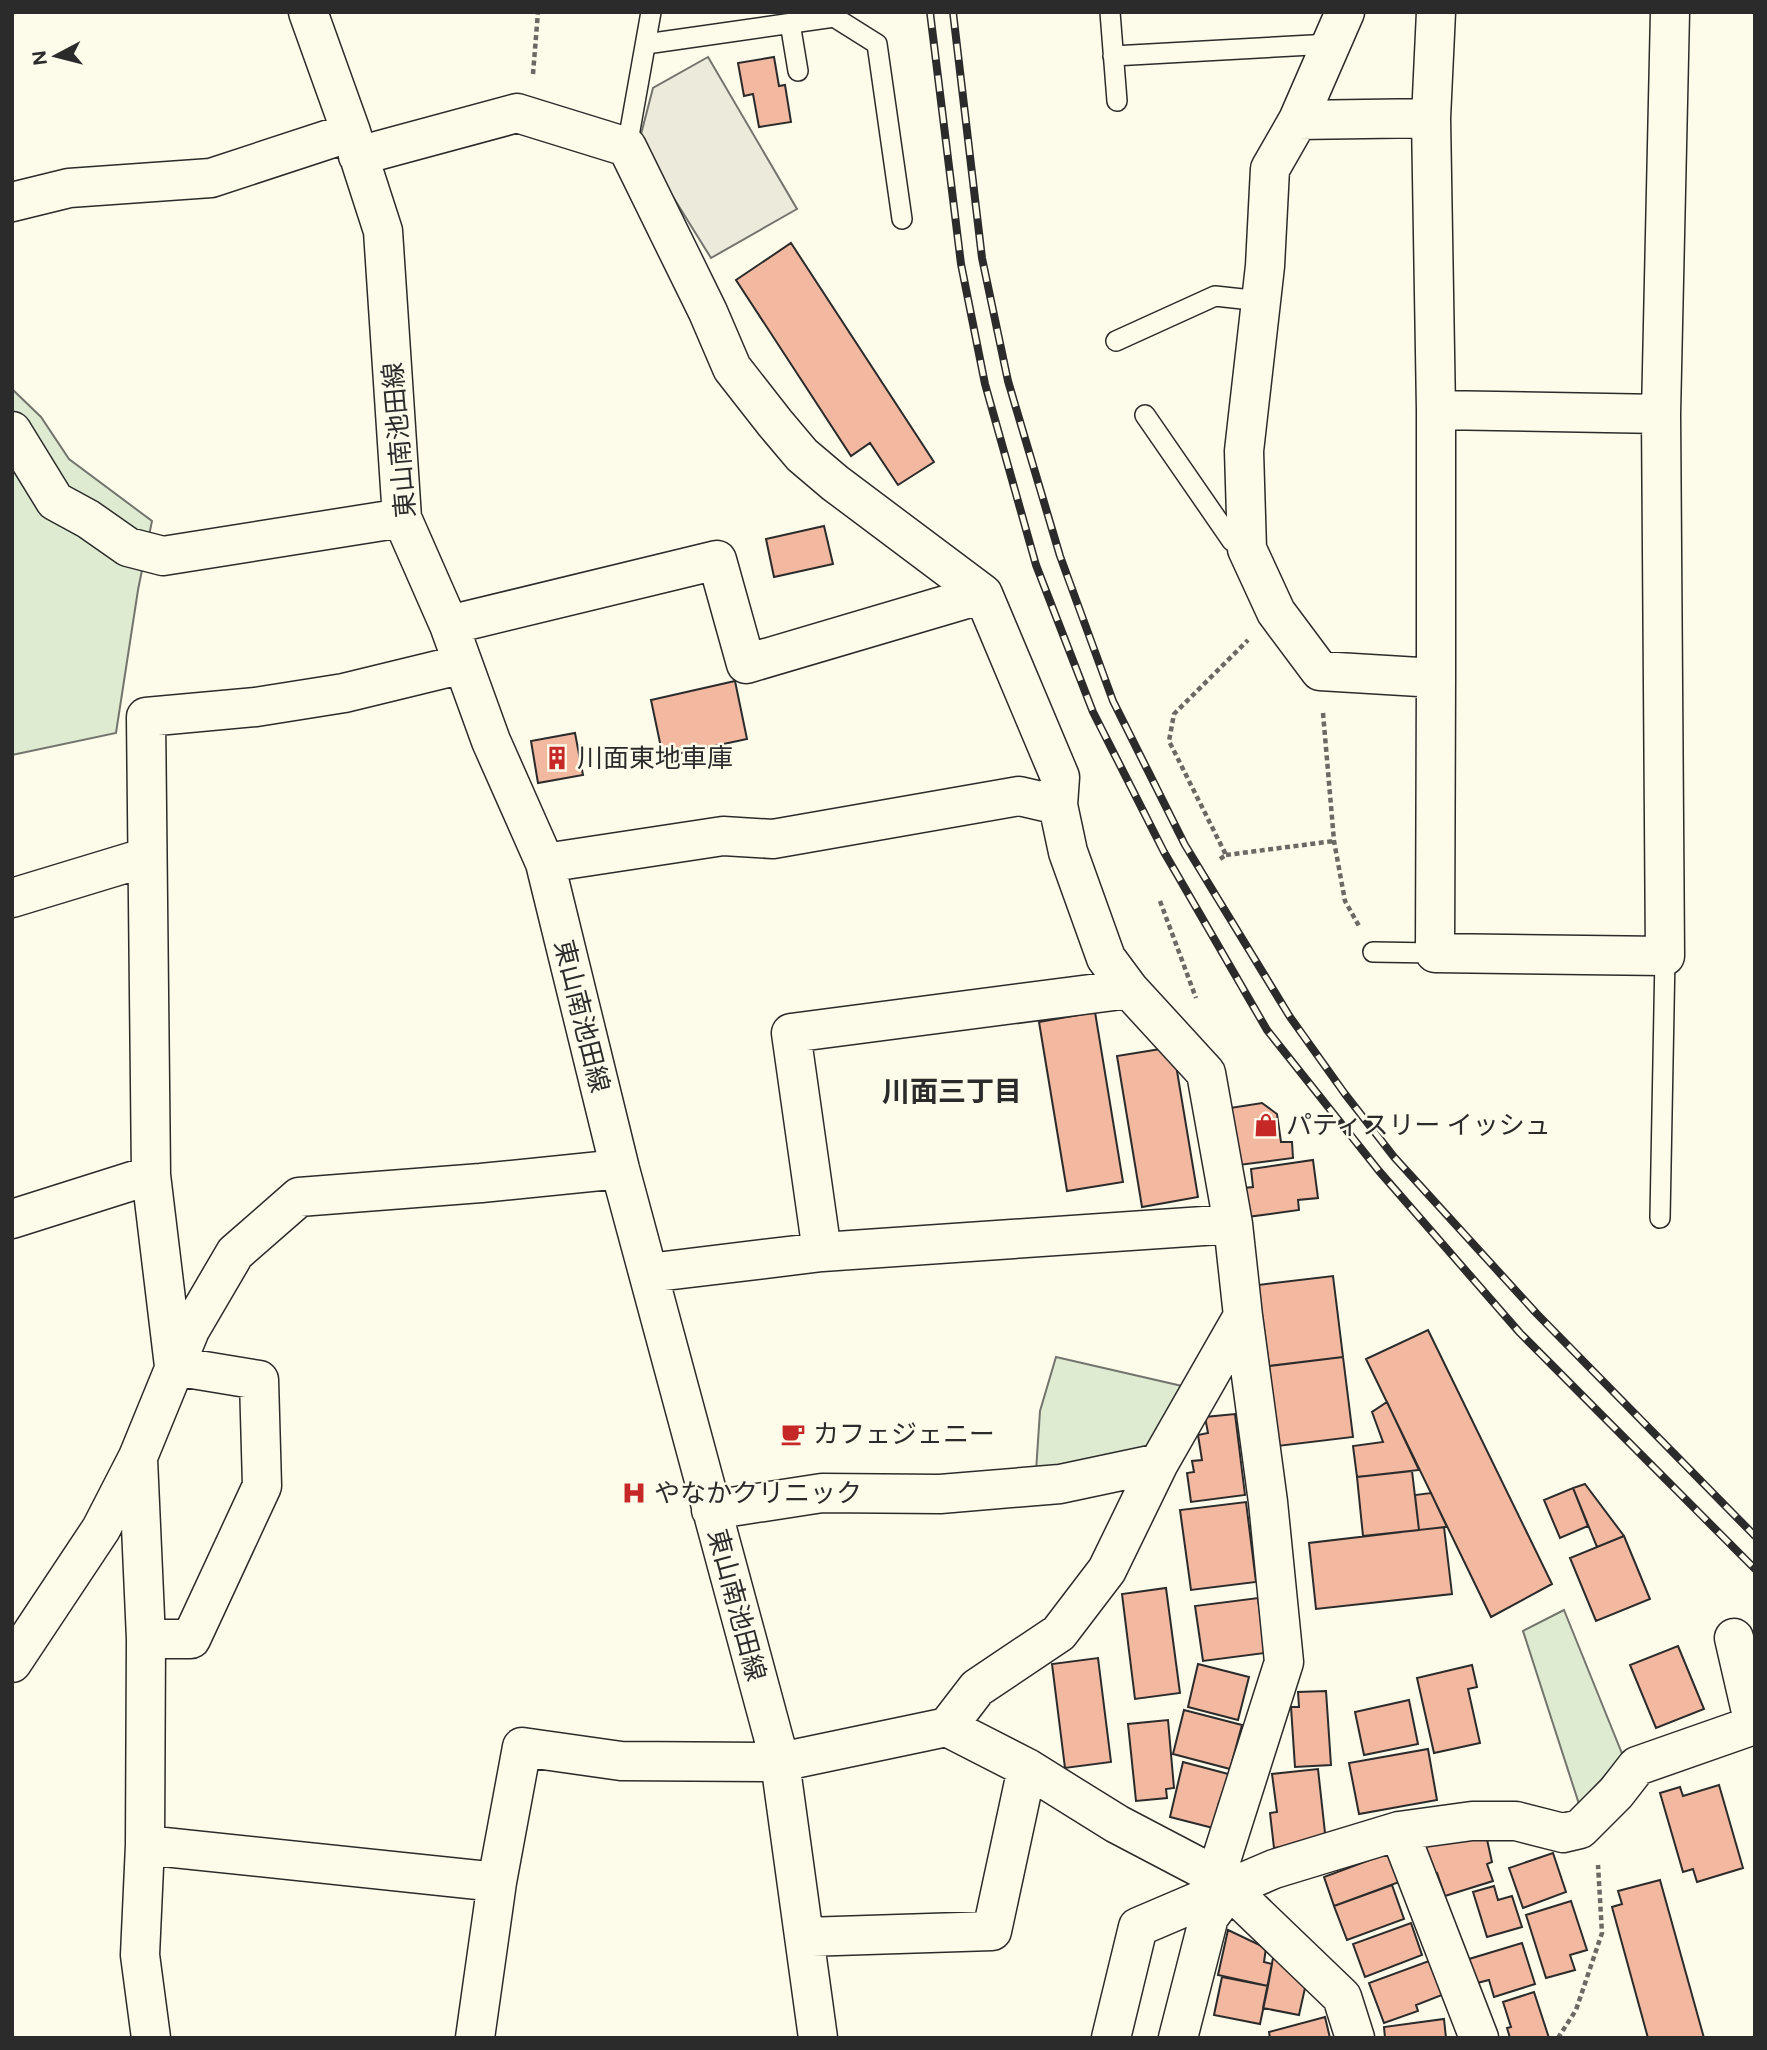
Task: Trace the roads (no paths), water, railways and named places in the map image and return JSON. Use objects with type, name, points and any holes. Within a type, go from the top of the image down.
[{"type":"street","name":"東山南池田線","points":[[308,12],[383,231],[402,518],[449,625],[491,741],[545,863],[620,1169],[780,1762],[818,2038]]},
{"type":"street","points":[[1436,12],[1431,118],[1436,410],[1435,953],[1665,956],[1661,414],[1670,12]]},
{"type":"street","points":[[1337,28],[1298,120],[1270,169],[1265,266],[1244,451],[1247,550],[1276,612],[1320,671],[1436,678]]},
{"type":"street","points":[[12,202],[69,188],[211,178],[355,144],[517,113],[627,147],[708,312],[732,368],[775,424],[802,455],[835,483],[983,594],[1060,777],[1058,805],[1068,852],[1106,958],[1129,989],[1206,1073],[1233,1223],[1268,1502],[1284,1662],[1223,1883],[1209,1917],[1178,2038]]},
{"type":"street","points":[[1298,120],[1431,118]]},
{"type":"street","points":[[1436,410],[1661,414]]},
{"type":"street","points":[[12,431],[55,501],[88,519],[128,547],[163,556],[402,518]]},
{"type":"street","points":[[449,625],[717,560],[746,664],[983,594]]},
{"type":"street","points":[[174,1366],[152,1175],[145,717],[256,707],[344,693],[463,664]]},
{"type":"street","points":[[545,863],[723,836],[773,839],[1019,796],[1058,805]]},
{"type":"street","points":[[12,898],[147,857]]},
{"type":"street","points":[[822,1252],[791,1032],[1129,989]]},
{"type":"street","points":[[12,1662],[102,1529],[138,1457],[190,1330],[235,1253],[299,1197],[620,1169]]},
{"type":"street","points":[[12,1219],[152,1175]]},
{"type":"street","points":[[648,1273],[822,1252],[1233,1223]]},
{"type":"street","points":[[947,1727],[977,1688],[1059,1633],[1107,1570],[1159,1463],[1243,1316]]},
{"type":"street","points":[[146,1639],[191,1639],[262,1486],[259,1380],[174,1366]]},
{"type":"street","points":[[138,1457],[146,1639],[145,1845],[140,1955],[151,2038]]},
{"type":"street","points":[[711,1510],[822,1493],[940,1494],[1060,1484],[1159,1463]]},
{"type":"street","points":[[1111,2038],[1138,1927],[1223,1883],[1399,1831],[1472,1821],[1516,1821],[1563,1833],[1580,1829],[1616,1793],[1637,1766],[1754,1725],[1734,1637]]},
{"type":"street","points":[[475,2038],[498,1882],[522,1747],[621,1761],[780,1762],[947,1727],[1027,1768],[1117,1824],[1223,1883],[1342,1997],[1355,2038]]},
{"type":"street","points":[[805,1937],[992,1931],[1027,1768]]},
{"type":"street","points":[[1399,1831],[1479,2038]]},
{"type":"street","points":[[145,1845],[498,1882]]},
{"type":"lane","points":[[627,147],[651,12]]},
{"type":"lane","points":[[1110,12],[1117,101]]},
{"type":"lane","points":[[646,44],[834,17],[877,44],[902,219]]},
{"type":"lane","points":[[790,23],[798,71]]},
{"type":"lane","points":[[1113,57],[1337,28]]},
{"type":"lane","points":[[1116,341],[1215,296],[1261,301]]},
{"type":"lane","points":[[1145,415],[1232,541],[1247,550]]},
{"type":"lane","points":[[1373,952],[1435,953]]},
{"type":"lane","points":[[1660,1218],[1665,956]]},
{"type":"railway","points":[[930,12],[961,264],[985,384],[1036,565],[1093,712],[1164,852],[1267,1030],[1379,1171],[1520,1333],[1755,1569]]},
{"type":"railway","points":[[953,12],[982,258],[1008,381],[1060,556],[1113,701],[1185,845],[1290,1017],[1394,1157],[1537,1314],[1755,1536]]},
{"type":"place","name":"川面東地車庫","points":[[557,758]]},
{"type":"place","name":"パティスリー イッシュ","points":[[1266,1125]]},
{"type":"place","name":"カフェジェニー","points":[[793,1434]]},
{"type":"place","name":"やなかクリニック","points":[[634,1493]]},
{"type":"district","name":"川面三丁目","points":[[952,1091]]}]
